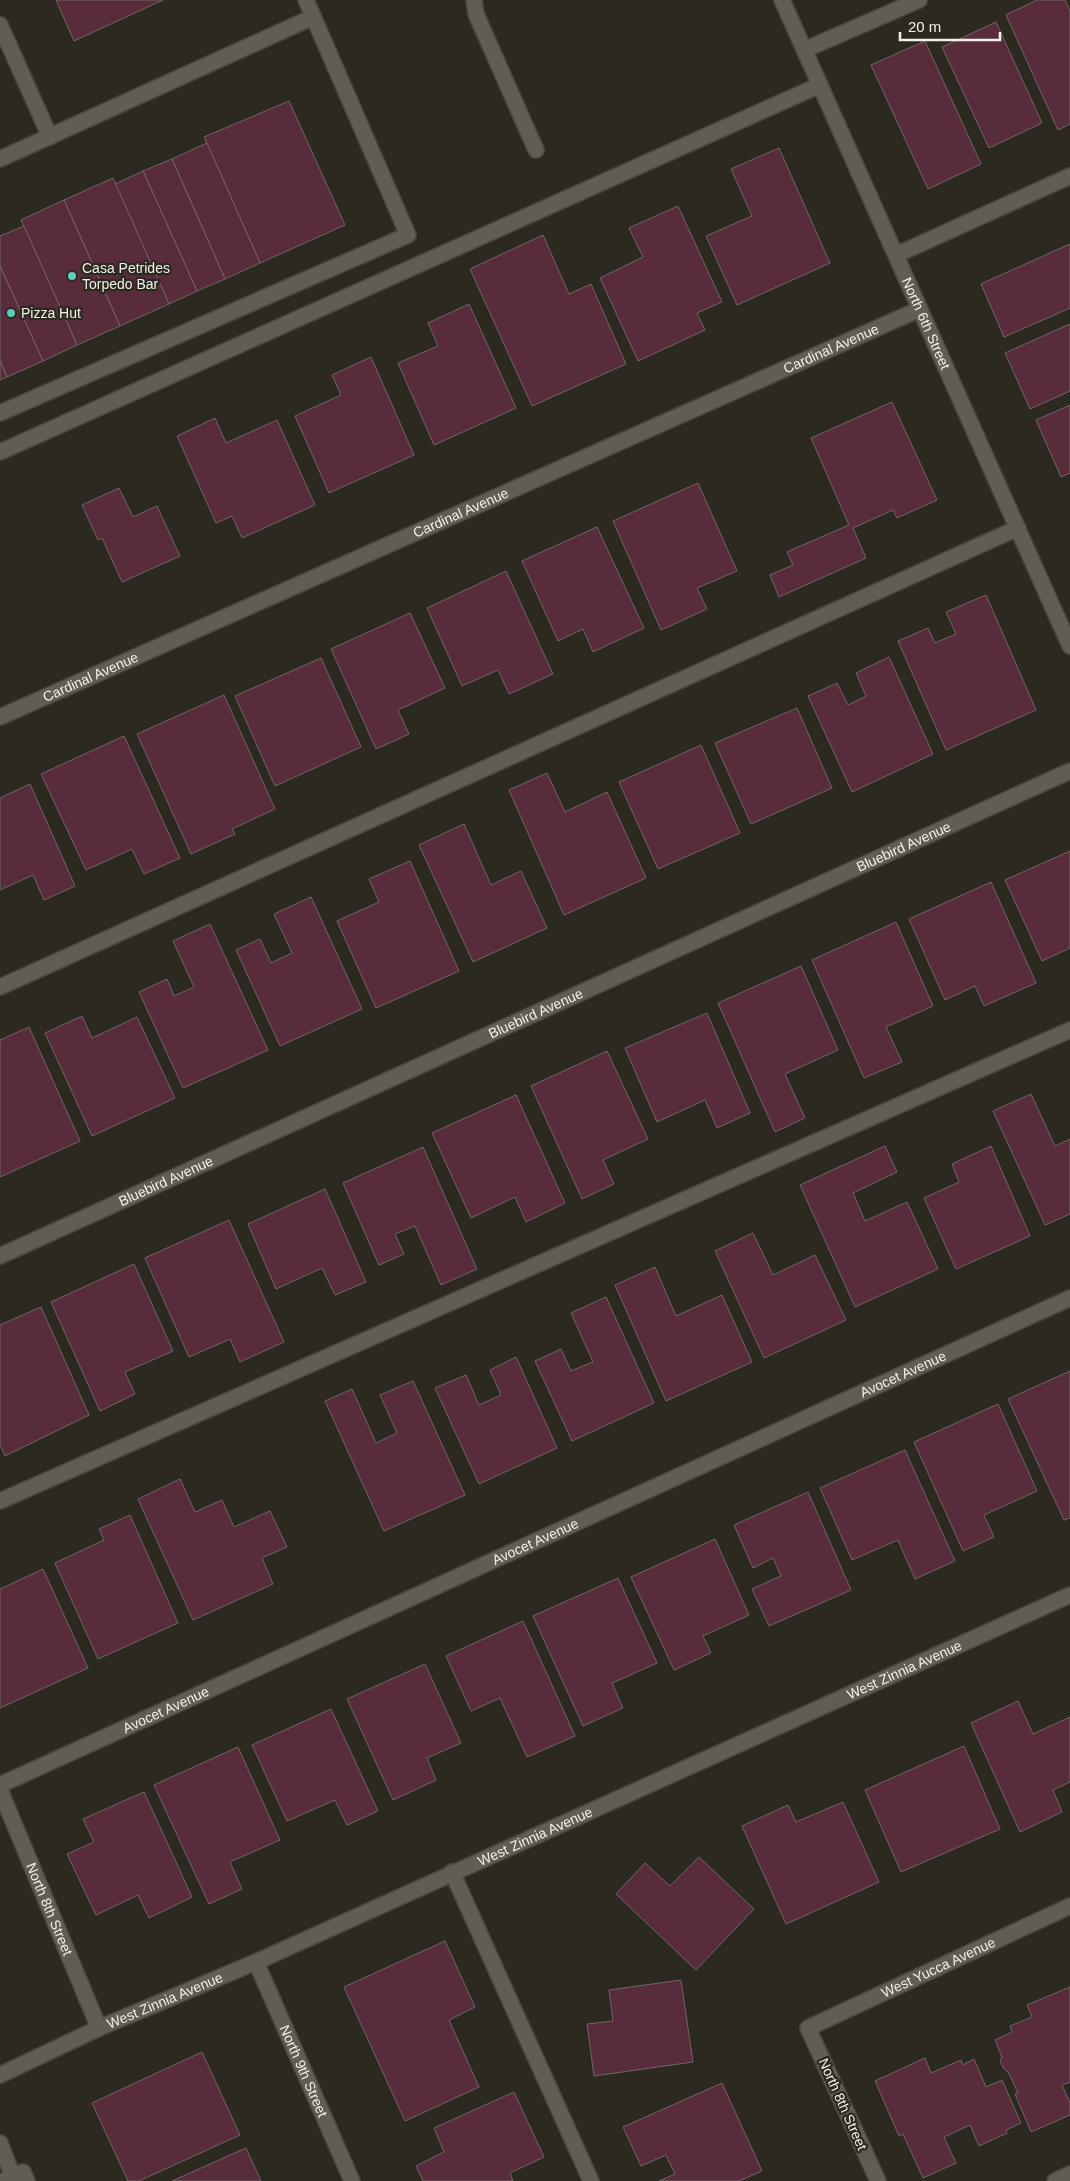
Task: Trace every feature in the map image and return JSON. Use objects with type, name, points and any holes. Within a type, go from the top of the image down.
[{"type":"street","points":[[0,413],[408,234],[306,0]]},
{"type":"street","points":[[474,0],[476,14],[536,150]]},
{"type":"street","name":"North 6th Street","points":[[782,0],[1070,646]]},
{"type":"street","points":[[804,50],[919,0]]},
{"type":"street","points":[[0,160],[313,17]]},
{"type":"street","points":[[0,25],[50,137]]},
{"type":"street","points":[[0,452],[820,85]]},
{"type":"street","points":[[896,255],[1070,176]]},
{"type":"street","name":"Cardinal Avenue","points":[[0,716],[920,309]]},
{"type":"street","points":[[0,987],[1018,528]]},
{"type":"street","name":"Bluebird Avenue","points":[[0,1256],[1070,771]]},
{"type":"street","points":[[0,1502],[1070,1030]]},
{"type":"street","name":"Avocet Avenue","points":[[0,1785],[1070,1298]]},
{"type":"street","name":"West Zinnia Avenue","points":[[0,2075],[99,2028],[256,1962],[1070,1595]]},
{"type":"street","name":"North 8th Street","points":[[0,1790],[99,2028]]},
{"type":"street","points":[[452,1872],[591,2181]]},
{"type":"street","name":"West Yucca Avenue","points":[[808,2028],[1070,1906]]},
{"type":"street","name":"North 9th Street","points":[[256,1962],[352,2181]]},
{"type":"street","name":"North 8th Street","points":[[808,2028],[878,2181]]},
{"type":"street","points":[[0,2143],[14,2180]]},
{"type":"street","points":[[1055,2181],[1070,2174]]},
{"type":"building","points":[[56,0],[163,0],[74,41]]},
{"type":"building","points":[[1037,0],[1065,0],[1070,11],[1070,124],[1058,130],[1006,15]]},
{"type":"building","points":[[996,22],[1042,123],[989,148],[942,47]]},
{"type":"building","points":[[925,41],[981,164],[928,189],[871,65]]},
{"type":"building","points":[[289,101],[345,225],[260,263],[204,137]]},
{"type":"building","points":[[207,143],[260,263],[225,279],[172,159]]},
{"type":"building","points":[[779,148],[830,263],[737,305],[706,236],[752,216],[731,169]]},
{"type":"building","points":[[172,159],[225,279],[197,291],[143,171]]},
{"type":"building","points":[[143,171],[197,291],[169,304],[115,184]]},
{"type":"building","points":[[113,178],[169,304],[120,326],[64,200]]},
{"type":"building","name":"Casa Petrides Torpedo Bar","points":[[64,200],[120,326],[77,345],[21,220]]},
{"type":"building","points":[[678,206],[722,302],[697,313],[705,330],[638,361],[600,278],[643,257],[629,228]]},
{"type":"building","points":[[24,226],[77,345],[43,361],[0,266],[0,236]]},
{"type":"building","points":[[543,235],[569,294],[591,284],[626,364],[532,406],[470,269]]},
{"type":"building","points":[[1070,244],[1070,308],[1004,337],[981,284]]},
{"type":"building","name":"Pizza Hut","points":[[0,266],[43,361],[7,377],[0,361]]},
{"type":"building","points":[[469,304],[516,408],[434,445],[398,363],[438,346],[428,323]]},
{"type":"building","points":[[1070,324],[1070,391],[1030,409],[1005,353]]},
{"type":"building","points":[[371,357],[414,455],[329,493],[295,416],[341,395],[332,375]]},
{"type":"building","points":[[0,361],[7,377],[0,380]]},
{"type":"building","points":[[892,402],[937,500],[897,518],[893,510],[853,528],[866,558],[779,597],[770,575],[793,565],[787,552],[849,525],[811,438]]},
{"type":"building","points":[[1070,405],[1070,473],[1061,477],[1036,420]]},
{"type":"building","points":[[215,418],[226,443],[277,420],[315,505],[242,538],[232,516],[216,523],[177,436]]},
{"type":"building","points":[[698,483],[737,571],[697,588],[707,609],[661,630],[613,521]]},
{"type":"building","points":[[119,488],[133,517],[157,506],[180,556],[122,582],[102,538],[98,540],[82,505]]},
{"type":"building","points":[[597,527],[644,628],[593,652],[583,629],[558,641],[522,561]]},
{"type":"building","points":[[506,571],[553,674],[509,694],[498,670],[462,686],[427,608]]},
{"type":"building","points":[[986,595],[1036,710],[946,750],[898,641],[928,628],[935,643],[956,634],[946,612]]},
{"type":"building","points":[[410,613],[445,688],[398,710],[409,734],[376,749],[331,649]]},
{"type":"building","points":[[889,657],[933,754],[852,792],[808,696],[837,683],[848,705],[866,696],[856,673]]},
{"type":"building","points":[[321,658],[361,747],[275,786],[235,696]]},
{"type":"building","points":[[224,695],[275,809],[232,829],[235,834],[191,854],[137,734]]},
{"type":"building","points":[[797,708],[832,788],[751,824],[715,743]]},
{"type":"building","points":[[124,736],[180,858],[144,874],[132,849],[86,870],[41,774]]},
{"type":"building","points":[[701,745],[740,833],[658,869],[619,782]]},
{"type":"building","points":[[547,773],[565,812],[607,792],[646,878],[564,915],[509,790]]},
{"type":"building","points":[[30,784],[75,886],[44,900],[33,875],[0,890],[0,798]]},
{"type":"building","points":[[464,824],[491,885],[521,871],[547,928],[473,962],[419,845]]},
{"type":"building","points":[[1070,851],[1070,948],[1042,961],[1005,880]]},
{"type":"building","points":[[410,861],[459,971],[376,1008],[337,921],[379,902],[369,879]]},
{"type":"building","points":[[991,882],[1036,983],[984,1006],[975,986],[945,1000],[909,919]]},
{"type":"building","points":[[311,897],[362,1009],[280,1046],[236,950],[260,939],[271,963],[292,953],[274,914]]},
{"type":"building","points":[[896,922],[933,1006],[886,1027],[902,1062],[864,1078],[812,960]]},
{"type":"building","points":[[210,924],[268,1050],[183,1088],[139,992],[167,979],[174,996],[194,987],[173,941]]},
{"type":"building","points":[[801,966],[838,1050],[785,1074],[805,1118],[775,1132],[718,1003]]},
{"type":"building","points":[[707,1013],[750,1113],[717,1128],[705,1100],[657,1122],[625,1048]]},
{"type":"building","points":[[82,1016],[92,1038],[137,1017],[175,1098],[92,1136],[45,1033]]},
{"type":"building","points":[[29,1027],[80,1141],[0,1177],[0,1040]]},
{"type":"building","points":[[607,1051],[648,1139],[603,1160],[614,1184],[582,1199],[531,1086]]},
{"type":"building","points":[[1031,1094],[1055,1146],[1070,1139],[1070,1214],[1045,1225],[993,1111]]},
{"type":"building","points":[[516,1095],[565,1203],[526,1222],[515,1197],[471,1218],[432,1133]]},
{"type":"building","points":[[885,1146],[897,1172],[853,1193],[865,1221],[907,1202],[938,1269],[855,1307],[800,1185]]},
{"type":"building","points":[[991,1146],[1030,1236],[956,1269],[924,1198],[959,1182],[952,1164]]},
{"type":"building","points":[[423,1147],[477,1269],[441,1285],[415,1226],[395,1234],[404,1254],[379,1265],[343,1183]]},
{"type":"building","points":[[325,1189],[366,1282],[335,1295],[322,1268],[276,1289],[248,1224]]},
{"type":"building","points":[[229,1220],[284,1342],[240,1362],[230,1339],[189,1357],[145,1258]]},
{"type":"building","points":[[753,1233],[773,1275],[815,1255],[846,1320],[764,1358],[715,1251]]},
{"type":"building","points":[[134,1264],[173,1351],[125,1372],[135,1394],[100,1411],[51,1302]]},
{"type":"building","points":[[655,1267],[676,1316],[722,1295],[752,1362],[666,1401],[615,1285]]},
{"type":"building","points":[[606,1297],[654,1403],[572,1441],[535,1361],[561,1349],[571,1371],[593,1362],[571,1313]]},
{"type":"building","points":[[41,1307],[89,1415],[5,1456],[0,1445],[0,1325]]},
{"type":"building","points":[[516,1357],[557,1448],[479,1484],[435,1388],[466,1375],[479,1405],[501,1395],[490,1370]]},
{"type":"building","points":[[1070,1371],[1070,1518],[1064,1520],[1008,1399]]},
{"type":"building","points":[[413,1381],[465,1495],[384,1531],[325,1401],[352,1389],[376,1443],[397,1433],[380,1395]]},
{"type":"building","points":[[998,1404],[1037,1491],[984,1515],[994,1537],[963,1551],[914,1442]]},
{"type":"building","points":[[905,1450],[955,1561],[915,1579],[898,1540],[852,1560],[820,1488]]},
{"type":"building","points":[[180,1479],[195,1512],[222,1500],[234,1527],[270,1511],[287,1547],[262,1558],[273,1584],[193,1620],[138,1499]]},
{"type":"building","points":[[808,1492],[851,1590],[769,1626],[752,1589],[781,1576],[773,1558],[753,1568],[734,1525]]},
{"type":"building","points":[[130,1515],[178,1623],[98,1659],[55,1563],[104,1540],[99,1529]]},
{"type":"building","points":[[715,1539],[749,1615],[703,1636],[711,1653],[674,1670],[631,1577]]},
{"type":"building","points":[[43,1569],[88,1668],[0,1708],[0,1589]]},
{"type":"building","points":[[618,1578],[657,1663],[612,1683],[623,1708],[583,1726],[533,1616]]},
{"type":"building","points":[[523,1621],[575,1736],[527,1757],[500,1698],[471,1711],[446,1656]]},
{"type":"building","points":[[425,1664],[461,1743],[427,1758],[436,1780],[393,1800],[347,1699]]},
{"type":"building","points":[[1018,1701],[1033,1734],[1070,1717],[1070,1782],[1053,1790],[1062,1812],[1020,1832],[971,1723]]},
{"type":"building","points":[[331,1709],[378,1811],[347,1825],[335,1800],[287,1821],[252,1745]]},
{"type":"building","points":[[964,1746],[1000,1829],[901,1872],[865,1790]]},
{"type":"building","points":[[238,1747],[280,1840],[230,1862],[242,1889],[209,1904],[154,1785]]},
{"type":"building","points":[[144,1792],[192,1897],[149,1918],[138,1895],[96,1915],[67,1854],[94,1842],[83,1819]]},
{"type":"building","points":[[843,1802],[879,1882],[786,1924],[742,1826],[788,1805],[796,1822]]},
{"type":"building","points":[[699,1857],[754,1909],[696,1970],[616,1894],[645,1863],[670,1886]]},
{"type":"building","points":[[445,1941],[475,2007],[449,2020],[479,2087],[405,2121],[344,1987]]},
{"type":"building","points":[[681,1980],[693,2062],[594,2076],[587,2024],[613,2021],[609,1990]]},
{"type":"building","points":[[1070,1987],[1070,2082],[1062,2085],[1070,2103],[1070,2115],[1031,2132],[1015,2094],[1018,2093],[1008,2072],[1000,2061],[1002,2057],[995,2040],[1012,2032],[1010,2026],[1032,2017],[1027,2005]]},
{"type":"building","points":[[202,2052],[240,2135],[139,2181],[128,2181],[92,2103]]},
{"type":"building","points":[[925,2058],[931,2073],[961,2060],[963,2065],[974,2059],[986,2087],[1002,2080],[1021,2123],[1006,2130],[1007,2133],[979,2146],[970,2125],[944,2137],[956,2163],[923,2178],[903,2134],[899,2136],[875,2081]]},
{"type":"building","points":[[722,2083],[762,2171],[739,2181],[659,2181],[675,2174],[666,2155],[641,2166],[623,2127]]},
{"type":"building","points":[[514,2092],[544,2157],[510,2173],[513,2181],[423,2181],[416,2166],[444,2152],[434,2128]]},
{"type":"building","points":[[246,2148],[261,2181],[172,2181]]},
{"type":"place","name":"Casa Petrides Torpedo Bar","points":[[72,276]]},
{"type":"place","name":"Pizza Hut","points":[[11,313]]}]
